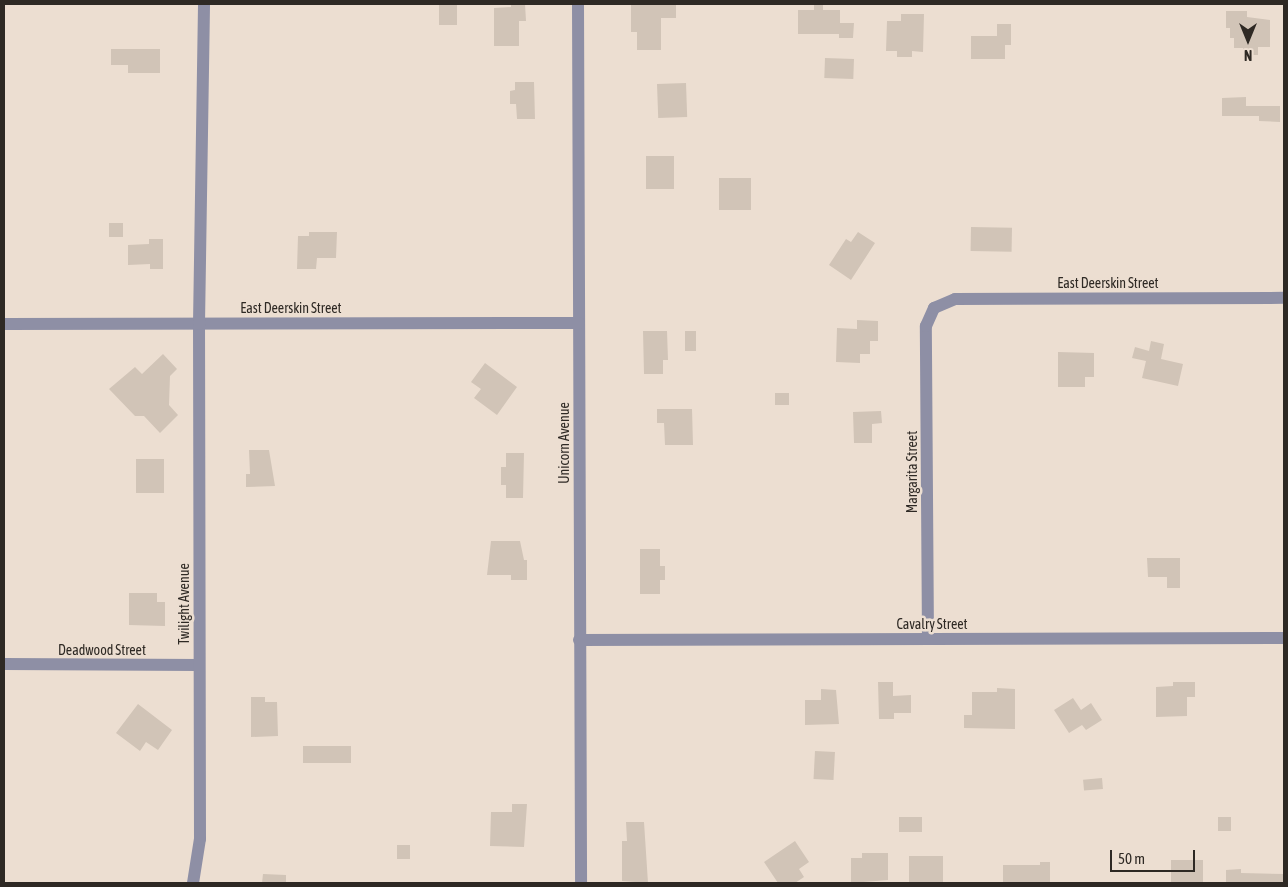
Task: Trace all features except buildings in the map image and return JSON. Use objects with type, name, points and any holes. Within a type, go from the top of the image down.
[{"type":"street","name":"Twilight Avenue","points":[[193,883],[200,839],[199,324],[204,4]]},
{"type":"street","name":"Unicorn Avenue","points":[[578,4],[582,883]]},
{"type":"street","name":"East Deerskin Street","points":[[934,308],[955,299],[1284,298]]},
{"type":"street","name":"Margarita Street","points":[[928,639],[926,326],[934,308]]},
{"type":"street","name":"East Deerskin Street","points":[[4,324],[579,323]]},
{"type":"street","name":"Cavalry Street","points":[[580,640],[1284,638]]},
{"type":"street","name":"Deadwood Street","points":[[4,664],[199,665]]}]
